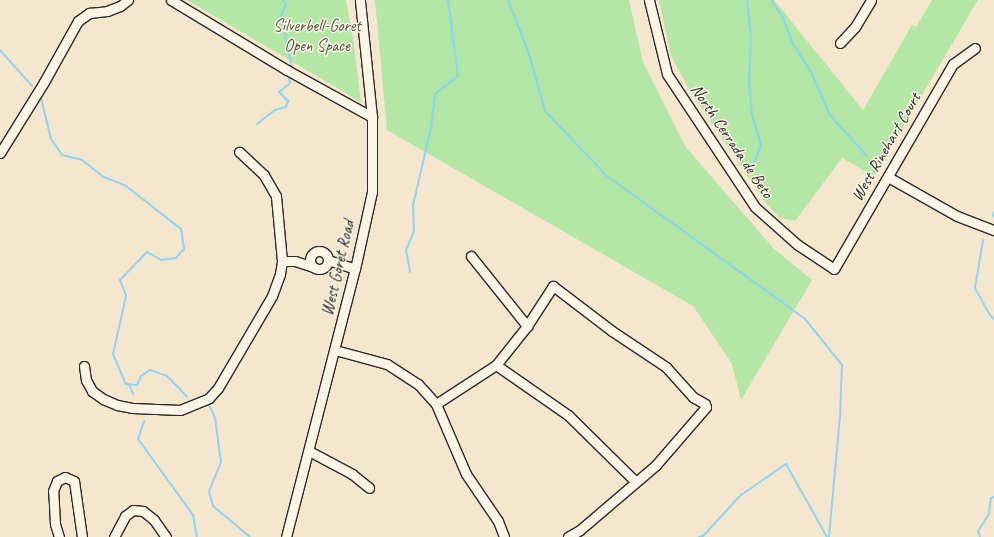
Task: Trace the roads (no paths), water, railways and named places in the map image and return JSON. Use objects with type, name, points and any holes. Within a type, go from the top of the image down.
[{"type":"street","points":[[0,153],[44,82],[78,21],[89,13],[107,11],[120,6],[128,0]]},
{"type":"street","points":[[171,0],[287,70],[372,117]]},
{"type":"street","name":"West Goret Road","points":[[286,537],[356,269],[372,192],[372,117],[360,0]]},
{"type":"street","name":"North Cerrada de Beto","points":[[649,0],[667,74],[756,206],[798,245],[834,269]]},
{"type":"street","points":[[840,43],[855,27],[871,0]]},
{"type":"street","name":"West Rinehart Court","points":[[834,269],[953,64],[974,48]]},
{"type":"street","points":[[84,366],[86,380],[92,390],[103,399],[117,405],[132,408],[180,410],[209,398],[218,388],[272,296],[280,274],[282,261],[276,196],[264,176],[239,152]]},
{"type":"street","points":[[888,177],[957,216],[994,230]]},
{"type":"street","points":[[282,261],[295,261],[322,268],[327,265],[328,260],[327,255],[320,251],[301,257],[295,261]]},
{"type":"street","points":[[312,254],[310,261],[314,267]]},
{"type":"street","points":[[472,256],[527,326]]},
{"type":"street","points":[[328,260],[356,269]]},
{"type":"street","points":[[436,404],[496,365],[527,326],[553,286],[612,331],[666,367],[693,396],[703,402],[706,407],[656,465],[580,530],[568,537]]},
{"type":"street","points":[[335,350],[388,364],[418,384],[436,404],[466,474],[498,521],[504,537]]},
{"type":"street","points":[[496,365],[568,415],[636,482]]},
{"type":"street","points":[[309,451],[352,474],[369,488]]},
{"type":"street","points":[[59,537],[55,524],[53,491],[58,481],[65,477],[74,481],[82,537]]},
{"type":"street","points":[[114,537],[125,516],[133,510],[143,511],[154,520],[166,537]]},
{"type":"waterway","points":[[283,0],[286,4],[281,16],[292,68]]},
{"type":"waterway","points":[[410,272],[406,250],[414,231],[413,205],[431,128],[435,94],[458,76],[448,0]]},
{"type":"waterway","points":[[508,0],[529,54],[545,111],[607,176],[805,319],[842,365],[840,416],[829,537]]},
{"type":"waterway","points":[[747,0],[751,36],[749,82],[752,114],[761,145],[750,172]]},
{"type":"waterway","points":[[771,0],[783,18],[793,44],[810,70],[830,115],[866,155]]},
{"type":"waterway","points":[[0,50],[32,86]]},
{"type":"waterway","points":[[257,124],[275,110],[286,107],[288,101],[279,92],[290,83],[289,78]]},
{"type":"waterway","points":[[41,98],[51,139],[62,155],[82,160],[104,177],[126,186],[181,229],[184,249],[176,258],[161,260],[147,252],[120,280],[126,296],[113,354],[126,384],[137,385],[141,376],[150,370],[167,376],[187,397]]},
{"type":"waterway","points":[[993,216],[994,212]]},
{"type":"waterway","points":[[983,240],[975,288],[990,315],[994,319]]},
{"type":"waterway","points":[[129,384],[133,394]]},
{"type":"waterway","points":[[209,405],[215,418],[221,462],[209,491],[213,506],[250,537]]},
{"type":"waterway","points":[[144,421],[138,439],[193,515],[197,537]]},
{"type":"waterway","points":[[699,537],[703,536],[741,495],[786,464],[827,537]]},
{"type":"waterway","points":[[980,537],[978,531],[989,514],[991,498],[994,497]]},
{"type":"park label","name":"Silverbell-Goret Open Space","points":[[317,36]]}]
